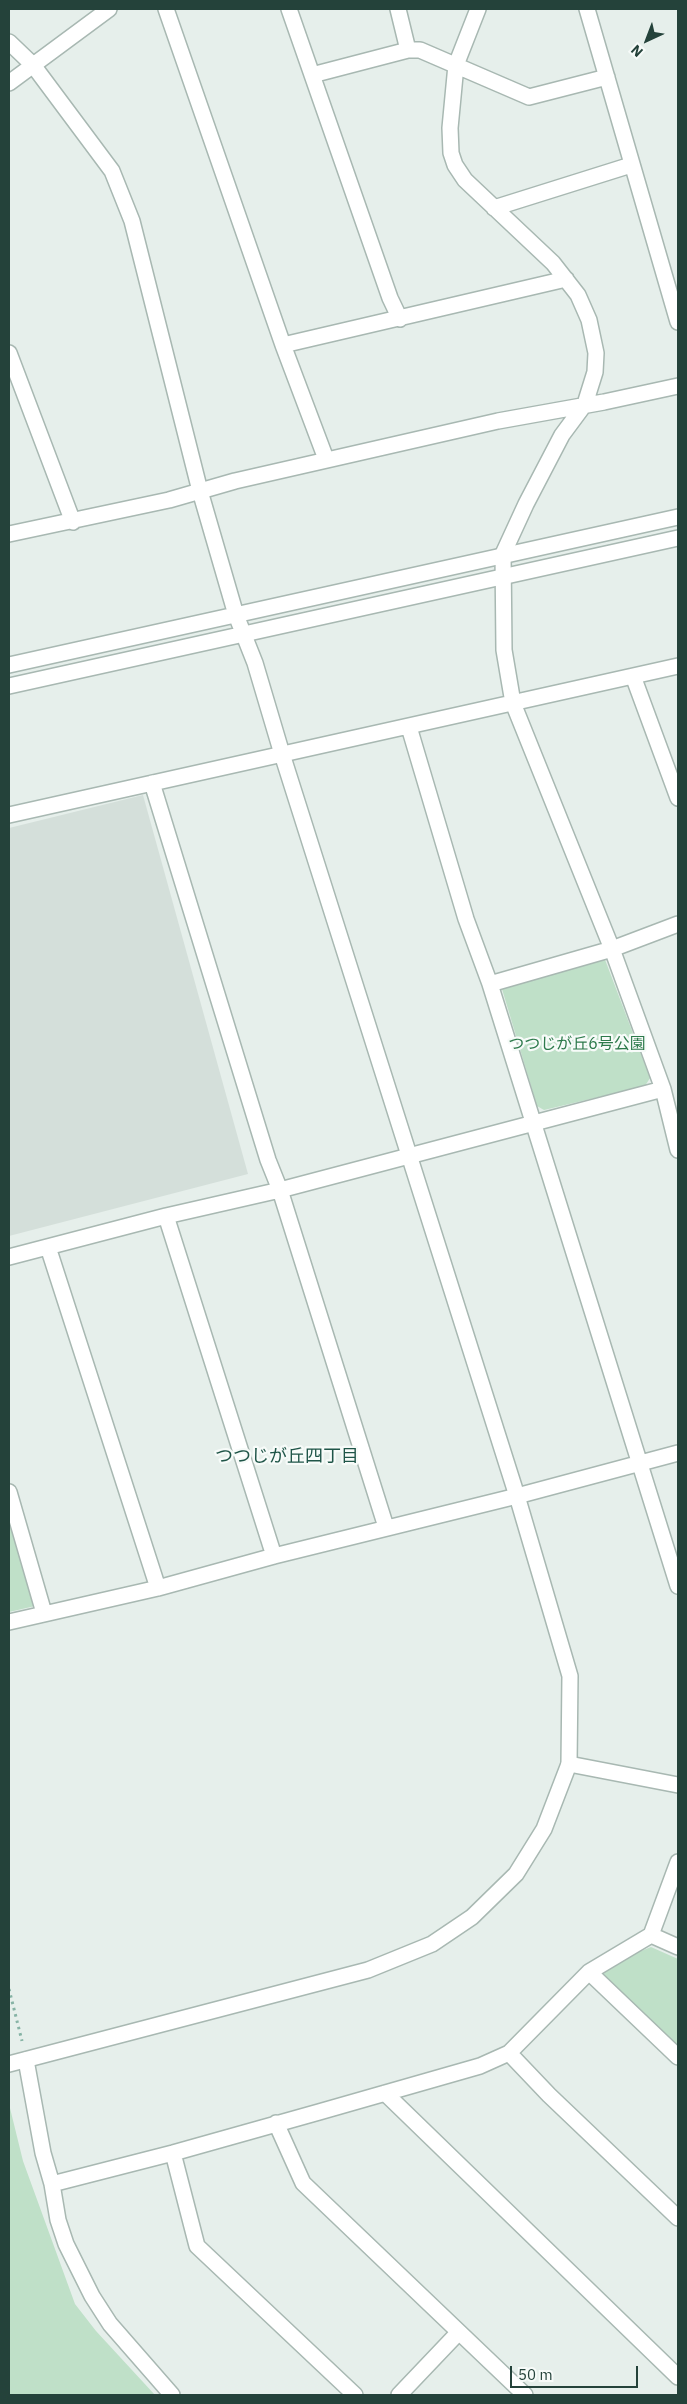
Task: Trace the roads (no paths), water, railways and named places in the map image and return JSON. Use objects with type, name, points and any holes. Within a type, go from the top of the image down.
[{"type":"street","points":[[9,83],[109,9]]},
{"type":"street","points":[[166,9],[283,345],[326,459]]},
{"type":"street","points":[[289,9],[390,298],[400,319]]},
{"type":"street","points":[[398,9],[408,50]]},
{"type":"street","points":[[478,9],[456,65],[450,128],[451,153],[455,165],[465,180],[553,263],[566,279],[578,295],[589,320],[596,353],[595,372],[585,404],[562,435],[503,554],[505,576],[504,650],[513,703],[612,949],[663,1089],[678,1150]]},
{"type":"street","points":[[587,9],[678,322]]},
{"type":"street","points":[[9,42],[33,65],[112,171],[132,221],[200,491],[236,615],[255,663],[408,1156],[517,1496],[570,1676],[568,1764],[544,1829],[516,1874],[472,1917],[432,1944],[368,1970],[9,2064]]},
{"type":"street","points":[[312,75],[408,50],[420,50],[528,97],[607,78]]},
{"type":"street","points":[[494,208],[631,165]]},
{"type":"street","points":[[283,345],[566,279]]},
{"type":"street","points":[[9,354],[15,391],[73,522]]},
{"type":"street","points":[[9,534],[73,522],[169,500],[326,459],[498,420],[604,402],[678,386]]},
{"type":"street","points":[[9,665],[503,554],[678,517]]},
{"type":"street","points":[[9,686],[678,538]]},
{"type":"street","points":[[9,815],[678,666]]},
{"type":"street","points":[[633,676],[678,798]]},
{"type":"street","points":[[409,727],[466,919],[490,984],[678,1586]]},
{"type":"street","points":[[152,784],[268,1160],[280,1190],[386,1527]]},
{"type":"street","points":[[490,984],[612,949],[678,924]]},
{"type":"street","points":[[9,1257],[166,1216],[280,1190],[663,1089]]},
{"type":"street","points":[[166,1216],[274,1556]]},
{"type":"street","points":[[48,1247],[158,1588]]},
{"type":"street","points":[[9,1622],[158,1588],[274,1556],[517,1496],[678,1453]]},
{"type":"street","points":[[9,1492],[44,1613]]},
{"type":"street","points":[[568,1764],[678,1785]]},
{"type":"street","points":[[52,2184],[173,2153],[480,2066],[509,2053],[589,1972],[651,1935],[678,1862]]},
{"type":"street","points":[[651,1935],[678,1947]]},
{"type":"street","points":[[589,1972],[678,2057]]},
{"type":"street","points":[[509,2053],[549,2095],[678,2218]]},
{"type":"street","points":[[26,2060],[42,2152],[52,2184],[58,2220],[66,2244],[92,2296],[117,2335],[172,2395]]},
{"type":"street","points":[[385,2093],[678,2377]]},
{"type":"street","points":[[276,2123],[303,2182],[458,2333],[525,2395]]},
{"type":"street","points":[[173,2153],[197,2246],[355,2395]]},
{"type":"street","points":[[399,2395],[458,2333]]},
{"type":"district","name":"つつじが丘四丁目","points":[[287,1457]]},
{"type":"park label","name":"つつじが丘6号公園","points":[[577,1044]]}]
